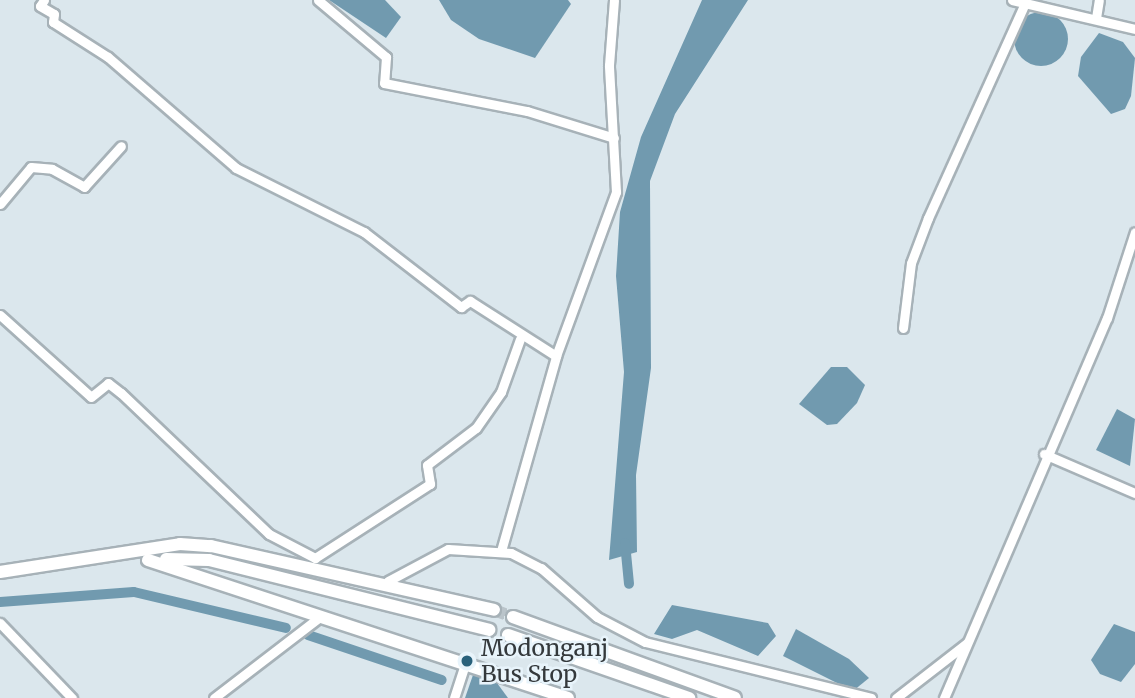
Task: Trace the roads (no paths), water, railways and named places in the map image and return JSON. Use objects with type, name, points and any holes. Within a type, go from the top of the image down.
[{"type":"main road","points":[[0,572],[113,558],[171,545],[211,546],[388,581],[494,610]]},
{"type":"main road","points":[[113,558],[209,560],[488,629]]},
{"type":"main road","points":[[148,560],[568,698]]},
{"type":"main road","points":[[513,617],[735,698]]},
{"type":"main road","points":[[508,635],[689,698]]},
{"type":"street","points":[[44,0],[40,6],[54,14],[52,22],[108,57],[236,168],[364,232],[422,281],[461,307],[470,301],[520,339],[556,356]]},
{"type":"street","points":[[318,0],[386,57],[384,83],[527,111],[614,138]]},
{"type":"street","points":[[501,551],[556,356],[611,214],[614,138],[609,65],[614,0]]},
{"type":"street","points":[[1012,0],[1024,5],[1096,18],[1135,29]]},
{"type":"street","points":[[1096,18],[1099,0]]},
{"type":"street","points":[[903,328],[911,263],[928,218],[1024,5]]},
{"type":"street","points":[[0,204],[32,167],[52,169],[84,187],[121,146]]},
{"type":"street","points":[[944,698],[1044,454],[1107,318],[1135,232]]},
{"type":"street","points":[[0,316],[91,397],[108,383],[269,534],[315,558],[430,484],[427,465],[476,428],[501,392],[520,339]]},
{"type":"street","points":[[1044,454],[1135,493]]},
{"type":"street","points":[[388,581],[448,549],[501,551],[541,568],[597,617],[645,642],[871,698]]},
{"type":"street","points":[[214,698],[321,616]]},
{"type":"street","points":[[0,623],[72,698]]},
{"type":"street","points":[[896,698],[967,643]]},
{"type":"street","points":[[454,698],[465,664]]},
{"type":"water","points":[[329,0],[385,0],[401,17],[386,38]]},
{"type":"water","points":[[439,0],[568,0],[571,4],[535,58],[479,39],[451,20]]},
{"type":"water","points":[[702,0],[748,0],[675,114],[650,181],[651,368],[636,475],[637,552],[609,560],[624,372],[616,276],[620,212],[641,137]]},
{"type":"water","points":[[1041,12],[1060,20],[1068,39],[1060,58],[1041,66],[1022,58],[1014,39],[1022,20]]},
{"type":"water","points":[[1099,33],[1123,42],[1135,58],[1131,96],[1125,109],[1111,114],[1078,76],[1081,57]]},
{"type":"water","points":[[831,367],[847,367],[865,385],[857,403],[837,424],[827,425],[799,404]]},
{"type":"water","points":[[1117,409],[1135,419],[1130,466],[1096,450]]},
{"type":"water","points":[[672,605],[768,623],[776,636],[758,656],[697,630],[672,639],[654,634]]},
{"type":"water","points":[[1114,624],[1135,632],[1135,664],[1121,682],[1100,674],[1091,660]]},
{"type":"water","points":[[796,629],[849,659],[869,678],[853,691],[783,656]]},
{"type":"water","points":[[473,675],[497,683],[508,698],[465,698]]},
{"type":"waterway","points":[[625,543],[629,584]]},
{"type":"waterway","points":[[0,602],[134,592],[286,628]]},
{"type":"waterway","points":[[308,635],[442,680]]},
{"type":"tunnel","points":[[494,610],[513,617]]},
{"type":"place","name":"Modonganj Bus Stop","points":[[467,661]]}]
